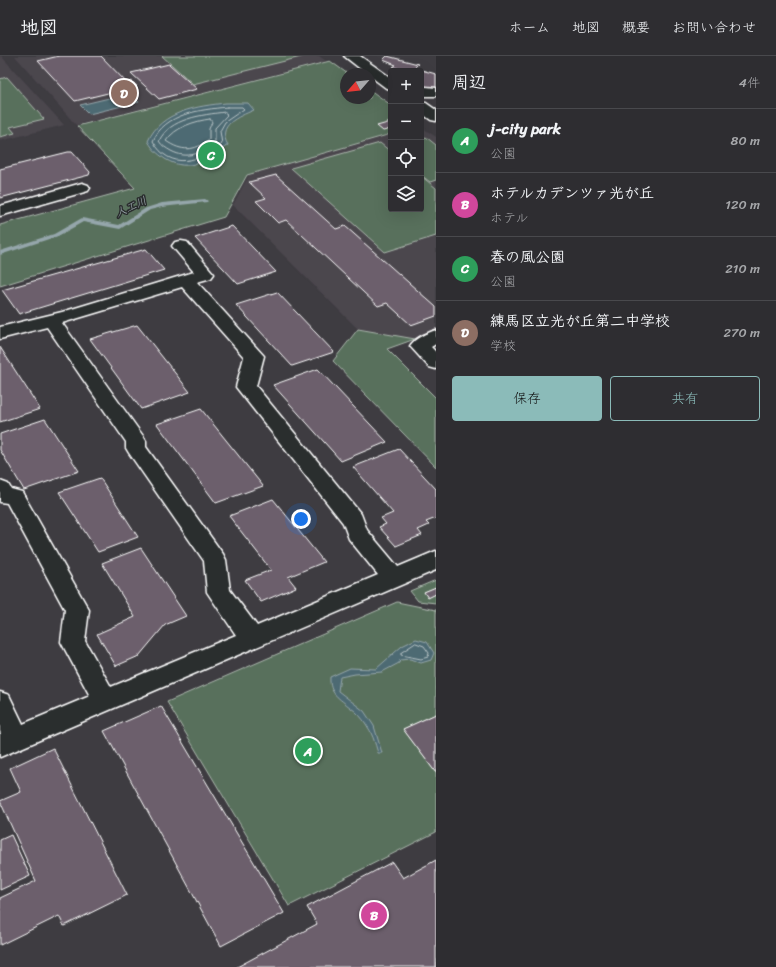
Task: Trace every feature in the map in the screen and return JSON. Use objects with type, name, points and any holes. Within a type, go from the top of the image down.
[{"type":"street","points":[[351,56],[388,83]]},
{"type":"street","points":[[424,91],[436,92]]},
{"type":"street","points":[[424,108],[436,118]]},
{"type":"street","points":[[0,211],[82,188]]},
{"type":"street","points":[[0,333],[68,316],[205,274],[182,246]]},
{"type":"street","points":[[185,280],[254,356],[246,387],[353,520],[357,533],[394,578]]},
{"type":"street","points":[[51,320],[136,441],[136,448],[215,560],[219,592],[252,638]]},
{"type":"street","points":[[436,336],[419,346],[436,362]]},
{"type":"street","points":[[0,489],[3,495],[14,497],[77,610],[73,642],[106,701]]},
{"type":"street","points":[[0,703],[9,742],[436,560]]},
{"type":"shaded area","points":[[1,56],[64,125],[0,141]]},
{"type":"shaded area","points":[[15,56],[319,56],[326,61],[76,125]]},
{"type":"shaded area","points":[[424,129],[436,137],[436,331],[415,339],[358,329],[233,205],[249,175],[388,136],[388,212],[424,212]]},
{"type":"green space","points":[[162,56],[305,56],[193,84]]},
{"type":"green space","points":[[330,61],[340,68],[340,104],[376,104],[376,94],[388,103],[388,135],[247,175],[224,217],[0,286],[0,225],[135,188],[77,126]]},
{"type":"green space","points":[[7,77],[44,119],[10,127],[15,133],[0,137],[0,79]]},
{"type":"green space","points":[[426,137],[436,145],[436,180],[430,182],[424,177],[424,138]]},
{"type":"green space","points":[[380,143],[388,150],[388,212],[424,212],[424,178],[436,188],[436,236],[385,252],[291,168]]},
{"type":"green space","points":[[358,329],[415,339],[387,349],[436,398],[436,467],[333,361]]},
{"type":"green space","points":[[436,580],[436,587],[424,592],[428,597],[436,594],[436,603],[418,601],[410,591]]},
{"type":"green space","points":[[397,602],[436,610],[436,714],[403,729],[436,773],[436,832],[289,906],[167,702]]},
{"type":"water","points":[[130,93],[139,102],[89,114],[80,105]]},
{"type":"water","points":[[226,103],[248,103],[254,110],[230,123],[225,132],[225,138],[228,145],[205,160],[190,165],[174,163],[157,153],[148,141],[154,131],[162,123],[181,112],[192,108]]},
{"type":"water","points":[[416,639],[427,642],[434,653],[431,660],[421,663],[410,659],[400,660],[399,663],[382,672],[355,674],[340,677],[338,691],[364,711],[374,726],[382,753],[378,753],[368,727],[363,720],[333,692],[330,677],[350,668],[376,669],[402,646]]},
{"type":"building","points":[[59,56],[101,56],[127,83],[132,81],[137,86],[75,101],[38,61]]},
{"type":"building","points":[[387,56],[418,64],[414,68],[397,68],[393,67],[396,65],[383,60]]},
{"type":"building","points":[[169,64],[197,89],[159,99],[131,73]]},
{"type":"building","points":[[424,71],[436,74],[436,89],[424,86]]},
{"type":"building","points":[[388,123],[388,130],[383,131],[377,126]]},
{"type":"building","points":[[72,152],[90,172],[89,175],[0,198],[0,169]]},
{"type":"building","points":[[276,175],[336,229],[345,226],[436,307],[436,316],[411,325],[387,303],[378,306],[286,220],[278,223],[256,201],[266,198],[249,182]]},
{"type":"building","points":[[232,226],[276,272],[238,284],[195,238]]},
{"type":"building","points":[[146,249],[164,270],[19,314],[2,290]]},
{"type":"building","points":[[277,292],[334,352],[292,366],[236,305]]},
{"type":"building","points":[[137,325],[190,392],[141,409],[90,339]]},
{"type":"building","points":[[0,347],[40,409],[0,422]]},
{"type":"building","points":[[318,369],[387,442],[341,461],[273,385]]},
{"type":"building","points":[[201,409],[263,486],[216,503],[157,424]]},
{"type":"building","points":[[45,419],[79,471],[24,490],[0,450],[0,434]]},
{"type":"building","points":[[399,449],[436,489],[436,518],[426,522],[429,525],[418,530],[422,535],[396,546],[379,527],[386,524],[381,518],[393,513],[353,467]]},
{"type":"building","points":[[100,478],[138,537],[98,552],[59,492]]},
{"type":"building","points":[[273,499],[324,562],[288,577],[296,587],[261,602],[245,580],[271,570],[229,516]]},
{"type":"building","points":[[141,548],[186,616],[165,625],[139,656],[116,666],[97,634],[135,617],[102,563]]},
{"type":"building","points":[[436,587],[436,594],[428,598],[424,592]]},
{"type":"building","points":[[161,706],[284,913],[221,946],[104,731]]},
{"type":"building","points":[[436,714],[436,773],[403,729]]},
{"type":"building","points":[[53,748],[127,895],[64,926],[59,916],[0,945],[0,898],[36,881],[0,801],[21,792],[10,768]]},
{"type":"building","points":[[11,835],[30,876],[0,890],[0,840]]},
{"type":"building","points":[[436,860],[436,967],[237,967],[317,924],[307,907],[392,862],[403,878]]},
{"type":"waterway","name":"人工川","points":[[0,253],[56,235],[82,220],[120,227],[148,209],[162,205],[205,201]]},
{"type":"place","name":"練馬区立光が丘第二中学校","points":[[124,93]]},
{"type":"place","name":"春の風公園","points":[[211,155]]},
{"type":"place","name":"j-city park","points":[[308,751]]},
{"type":"place","name":"ホテルカデンツァ光が丘","points":[[374,915]]}]
